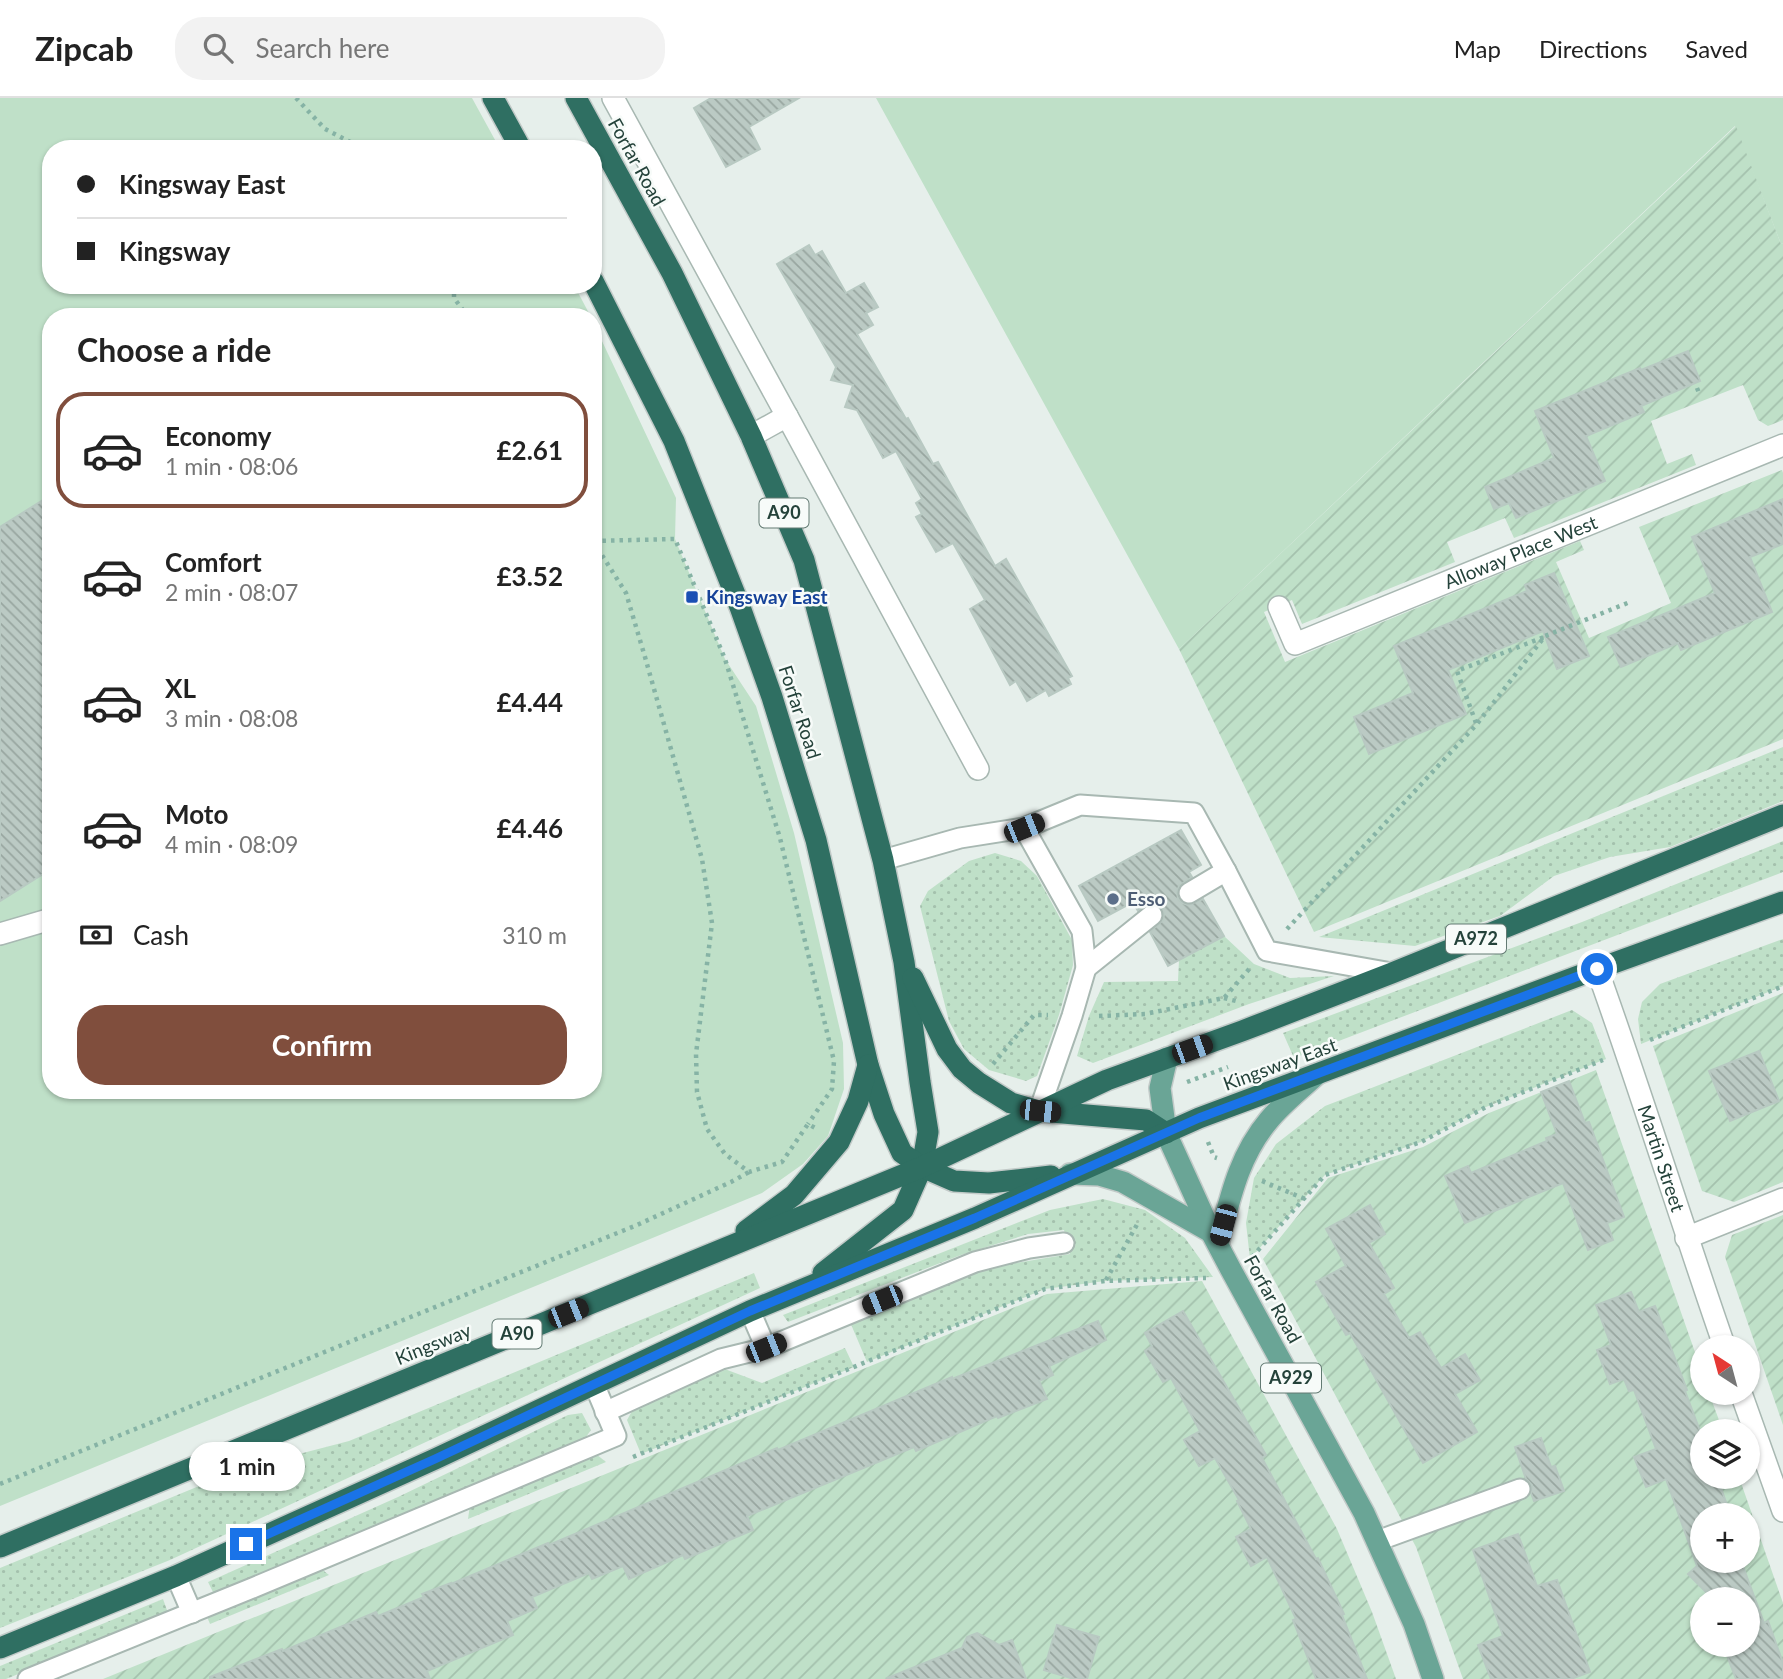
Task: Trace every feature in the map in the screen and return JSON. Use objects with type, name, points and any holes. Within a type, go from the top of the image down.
[{"type":"highway","points":[[494,98],[516,140]]},
{"type":"highway","name":"Forfar Road","points":[[576,98],[599,140]]},
{"type":"highway","name":"Forfar Road","points":[[602,146],[671,273],[751,436],[804,559],[883,860],[904,962],[929,1132],[922,1167],[903,1210],[802,1289]]},
{"type":"highway","name":"Forfar Road","points":[[600,294],[674,441],[740,607],[816,841],[867,1065],[884,1114],[902,1153],[922,1167],[954,1181],[989,1183],[1070,1174]]},
{"type":"highway","name":"A972","points":[[922,1167],[1107,1080],[1392,973],[1783,815]]},
{"type":"highway","name":"Kingsway East","points":[[802,1289],[975,1218],[1199,1118],[1783,902]]},
{"type":"highway","name":"A90","points":[[904,962],[947,1049],[961,1069],[1011,1103],[1040,1111]]},
{"type":"highway","name":"A90","points":[[719,1251],[794,1195],[839,1142],[858,1101],[867,1065]]},
{"type":"highway","points":[[1040,1111],[1146,1120],[1166,1133]]},
{"type":"highway","name":"Kingsway","points":[[0,1548],[922,1167]]},
{"type":"highway","name":"A90","points":[[0,1648],[176,1576],[802,1289]]},
{"type":"main road","name":"Forfar Road","points":[[1167,1058],[1160,1088],[1166,1133],[1230,1268],[1377,1541]]},
{"type":"main road","points":[[1070,1174],[1099,1175],[1124,1182],[1215,1238],[1245,1155],[1269,1119],[1316,1075]]},
{"type":"main road","name":"A929","points":[[1377,1541],[1414,1624],[1433,1679]]},
{"type":"street","name":"Forfar Road","points":[[612,98],[978,769]]},
{"type":"street","points":[[751,436],[787,416]]},
{"type":"street","name":"Alloway Place West","points":[[1279,607],[1294,644],[1783,444]]},
{"type":"street","points":[[0,933],[42,921]]},
{"type":"street","name":"Martin Street","points":[[1597,969],[1720,1335]]},
{"type":"street","points":[[1686,1238],[1783,1199]]},
{"type":"street","points":[[1745,1405],[1783,1511]]},
{"type":"lane","points":[[883,860],[960,838],[1024,828],[1080,804],[1194,813],[1266,951],[1392,973]]},
{"type":"lane","points":[[1024,828],[1082,931],[1086,968],[1040,1111]]},
{"type":"lane","points":[[1189,893],[1226,871]]},
{"type":"lane","points":[[1086,968],[1152,915]]},
{"type":"lane","points":[[605,1412],[721,1359],[766,1348],[975,1262],[1029,1248],[1064,1243]]},
{"type":"lane","points":[[750,1311],[766,1348]]},
{"type":"lane","points":[[27,1679],[616,1436],[593,1384]]},
{"type":"lane","points":[[1377,1541],[1520,1489]]},
{"type":"lane","points":[[176,1576],[192,1613]]},
{"type":"path","points":[[296,98],[325,129],[346,140]]},
{"type":"path","points":[[0,1484],[636,1225],[750,1172],[782,1162],[832,1089],[834,1061],[780,838],[725,659],[675,539],[602,541]]},
{"type":"path","points":[[602,555],[626,593],[702,859],[712,923],[696,1054],[697,1092],[707,1129],[725,1154],[750,1172]]},
{"type":"path","points":[[1477,724],[1457,671],[1630,601]]},
{"type":"path","points":[[1224,998],[1477,724],[1545,636]]},
{"type":"path","points":[[628,1459],[1045,1289],[1105,1281],[1213,1277],[1250,1259],[1325,1175],[1422,1142],[1486,1107],[1783,986]]},
{"type":"path","points":[[979,1083],[1034,1015],[1145,1014],[1224,998],[1249,1004]]},
{"type":"path","points":[[808,1124],[839,1142]]},
{"type":"path","points":[[1254,1178],[1305,1199]]},
{"type":"path","points":[[1105,1281],[1152,1199]]},
{"type":"green space","points":[[0,98],[472,98],[495,140],[42,140],[42,294],[579,294],[586,308],[42,308],[42,1099],[602,1099],[602,341],[676,498],[675,539],[725,659],[756,706],[794,833],[843,1043],[844,1089],[828,1136],[803,1164],[762,1193],[0,1506]]},
{"type":"green space","points":[[876,98],[1783,98],[1783,243],[1781,244],[1735,126],[1179,649]]},
{"type":"green space","points":[[1736,126],[1781,244],[1783,243],[1783,420],[1768,426],[1758,420],[1743,385],[1651,421],[1667,464],[1692,454],[1696,465],[1514,538],[1505,518],[1447,542],[1455,562],[1302,624],[1292,600],[1264,612],[1285,662],[1580,541],[1584,550],[1556,562],[1589,638],[1671,603],[1639,527],[1782,470],[1783,739],[1314,932],[1179,649]]},
{"type":"green space","points":[[1783,747],[1783,801],[1670,847],[1610,857],[1554,876],[1500,916],[1415,946],[1319,937]]},
{"type":"green space","points":[[1783,841],[1783,872],[1294,1058],[1283,1033],[1582,922]]},
{"type":"green space","points":[[995,853],[1021,861],[1037,876],[1072,940],[1073,965],[1059,1015],[1037,1076],[1026,1081],[989,1070],[964,1049],[949,1021],[920,906],[928,891],[969,861]]},
{"type":"green space","points":[[1224,936],[1254,964],[1290,978],[1334,976],[1249,1004],[1093,1063],[1077,1056],[1089,1016],[1104,982],[1178,981],[1179,960]]},
{"type":"green space","points":[[1783,939],[1783,986],[1641,1044],[1638,1019],[1642,1002],[1660,984]]},
{"type":"green space","points":[[1783,993],[1783,1182],[1734,1202],[1702,1191],[1653,1046]]},
{"type":"green space","points":[[1572,1010],[1592,1023],[1606,1059],[1486,1107],[1421,1142],[1325,1175],[1250,1259],[1246,1223],[1254,1178],[1276,1144],[1325,1106]]},
{"type":"green space","points":[[1596,1070],[1690,1338],[1690,1405],[1713,1405],[1719,1419],[1690,1419],[1690,1489],[1743,1489],[1748,1503],[1690,1503],[1690,1573],[1760,1573],[1760,1537],[1783,1603],[1783,1679],[1463,1679],[1416,1547],[1263,1259],[1328,1178],[1423,1147],[1489,1113]]},
{"type":"green space","points":[[1103,1199],[1145,1210],[1185,1238],[1213,1277],[1105,1281],[1045,1289],[867,1362],[850,1322],[979,1269],[1070,1254],[1064,1230],[1028,1234],[961,1255],[788,1322],[783,1315],[1050,1210]]},
{"type":"green space","points":[[1783,1215],[1783,1425],[1760,1358],[1760,1335],[1752,1335],[1725,1257],[1732,1235]]},
{"type":"green space","points":[[754,1273],[760,1288],[170,1560],[0,1628],[0,1568],[238,1470],[349,1441]]},
{"type":"green space","points":[[1202,1281],[1337,1529],[1372,1612],[1396,1679],[103,1679],[1047,1294]]},
{"type":"green space","points":[[845,1348],[854,1367],[641,1454],[627,1420],[636,1404],[722,1368],[762,1383]]},
{"type":"green space","points":[[582,1413],[591,1430],[583,1441],[214,1594],[208,1582],[398,1497],[568,1415]]},
{"type":"green space","points":[[596,1454],[606,1462],[468,1519],[470,1505]]},
{"type":"green space","points":[[320,1568],[329,1575],[210,1624],[206,1614]]},
{"type":"green space","points":[[163,1599],[168,1613],[6,1679],[0,1679],[0,1666]]},
{"type":"building","points":[[711,98],[799,98],[749,127],[760,149],[726,167],[694,108]]},
{"type":"building","points":[[809,245],[815,255],[822,251],[846,293],[864,283],[878,307],[866,313],[873,325],[857,334],[933,464],[938,462],[995,566],[1006,559],[1072,676],[1068,678],[1071,684],[1049,696],[1046,690],[1027,701],[1016,681],[1010,685],[970,609],[985,600],[953,543],[936,552],[916,517],[922,514],[916,503],[922,499],[896,451],[883,458],[857,410],[845,407],[853,385],[831,380],[836,367],[777,264]]},
{"type":"building","points":[[1688,351],[1700,381],[1641,406],[1644,412],[1586,436],[1605,481],[1516,518],[1509,503],[1494,509],[1485,487],[1554,458],[1535,411]]},
{"type":"building","points":[[1783,499],[1783,544],[1750,557],[1772,612],[1681,650],[1678,643],[1621,667],[1608,637],[1715,593],[1692,537]]},
{"type":"building","points":[[42,501],[42,875],[0,901],[0,527]]},
{"type":"building","points":[[1554,573],[1589,656],[1557,669],[1543,631],[1448,670],[1466,714],[1369,754],[1354,717],[1413,693],[1394,646],[1527,591],[1525,585]]},
{"type":"building","name":"Esso","points":[[1181,830],[1201,865],[1189,872],[1192,877],[1179,886],[1178,899],[1188,905],[1203,899],[1224,936],[1168,966],[1150,932],[1163,920],[1161,907],[1156,903],[1149,903],[1138,911],[1133,902],[1098,921],[1079,886]]},
{"type":"building","points":[[1759,1051],[1779,1101],[1730,1121],[1709,1071]]},
{"type":"building","points":[[1569,1081],[1585,1123],[1589,1122],[1624,1217],[1607,1223],[1613,1240],[1588,1250],[1563,1183],[1465,1223],[1445,1176],[1468,1166],[1471,1173],[1547,1141],[1546,1138],[1557,1134],[1541,1092]]},
{"type":"building","points":[[1370,1205],[1385,1234],[1369,1243],[1394,1288],[1384,1294],[1409,1338],[1420,1332],[1441,1368],[1465,1354],[1480,1380],[1455,1394],[1477,1432],[1423,1463],[1350,1333],[1346,1335],[1316,1282],[1346,1266],[1326,1229]]},
{"type":"building","points":[[1631,1292],[1639,1312],[1655,1306],[1696,1419],[1690,1419],[1690,1489],[1721,1489],[1726,1503],[1690,1503],[1690,1546],[1666,1479],[1646,1487],[1634,1457],[1656,1449],[1634,1390],[1629,1391],[1624,1379],[1610,1384],[1597,1350],[1611,1345],[1596,1305]]},
{"type":"building","points":[[1183,1311],[1266,1455],[1262,1458],[1316,1559],[1318,1558],[1344,1614],[1342,1615],[1367,1679],[1316,1679],[1293,1620],[1296,1619],[1267,1557],[1251,1566],[1236,1537],[1251,1529],[1237,1501],[1239,1500],[1215,1458],[1199,1466],[1184,1440],[1200,1431],[1171,1378],[1163,1382],[1145,1351],[1152,1346],[1145,1333]]},
{"type":"building","points":[[1098,1321],[1106,1340],[1049,1366],[1053,1375],[1039,1381],[1047,1399],[998,1418],[997,1416],[916,1451],[914,1447],[747,1516],[753,1530],[685,1559],[683,1555],[629,1579],[623,1566],[592,1579],[589,1573],[532,1597],[537,1608],[507,1621],[513,1635],[427,1671],[430,1679],[210,1679],[376,1612],[378,1616],[424,1597],[422,1594],[548,1543],[549,1545],[777,1448],[778,1450],[952,1377]]},
{"type":"building","points":[[1541,1438],[1551,1467],[1555,1466],[1564,1491],[1534,1501],[1532,1485],[1526,1479],[1515,1447]]},
{"type":"building","points":[[1518,1534],[1537,1586],[1557,1580],[1590,1672],[1571,1679],[1491,1679],[1478,1645],[1503,1636],[1473,1550]]},
{"type":"building","points":[[1745,1573],[1751,1587],[1701,1587],[1688,1574]]},
{"type":"building","points":[[1760,1612],[1764,1623],[1768,1621],[1783,1663],[1783,1679],[1736,1679],[1728,1657],[1760,1657]]},
{"type":"building","points":[[1057,1625],[1099,1637],[1087,1679],[1074,1679],[1044,1670]]},
{"type":"building","points":[[977,1633],[999,1645],[1012,1640],[1026,1679],[887,1678],[962,1648],[967,1637]]},
{"type":"place","name":"Kingsway East","points":[[692,597]]},
{"type":"place","name":"Esso","points":[[1113,899]]},
{"type":"route","points":[[246,1544],[435,1459],[750,1311],[975,1218],[1199,1118],[1597,969]]}]
